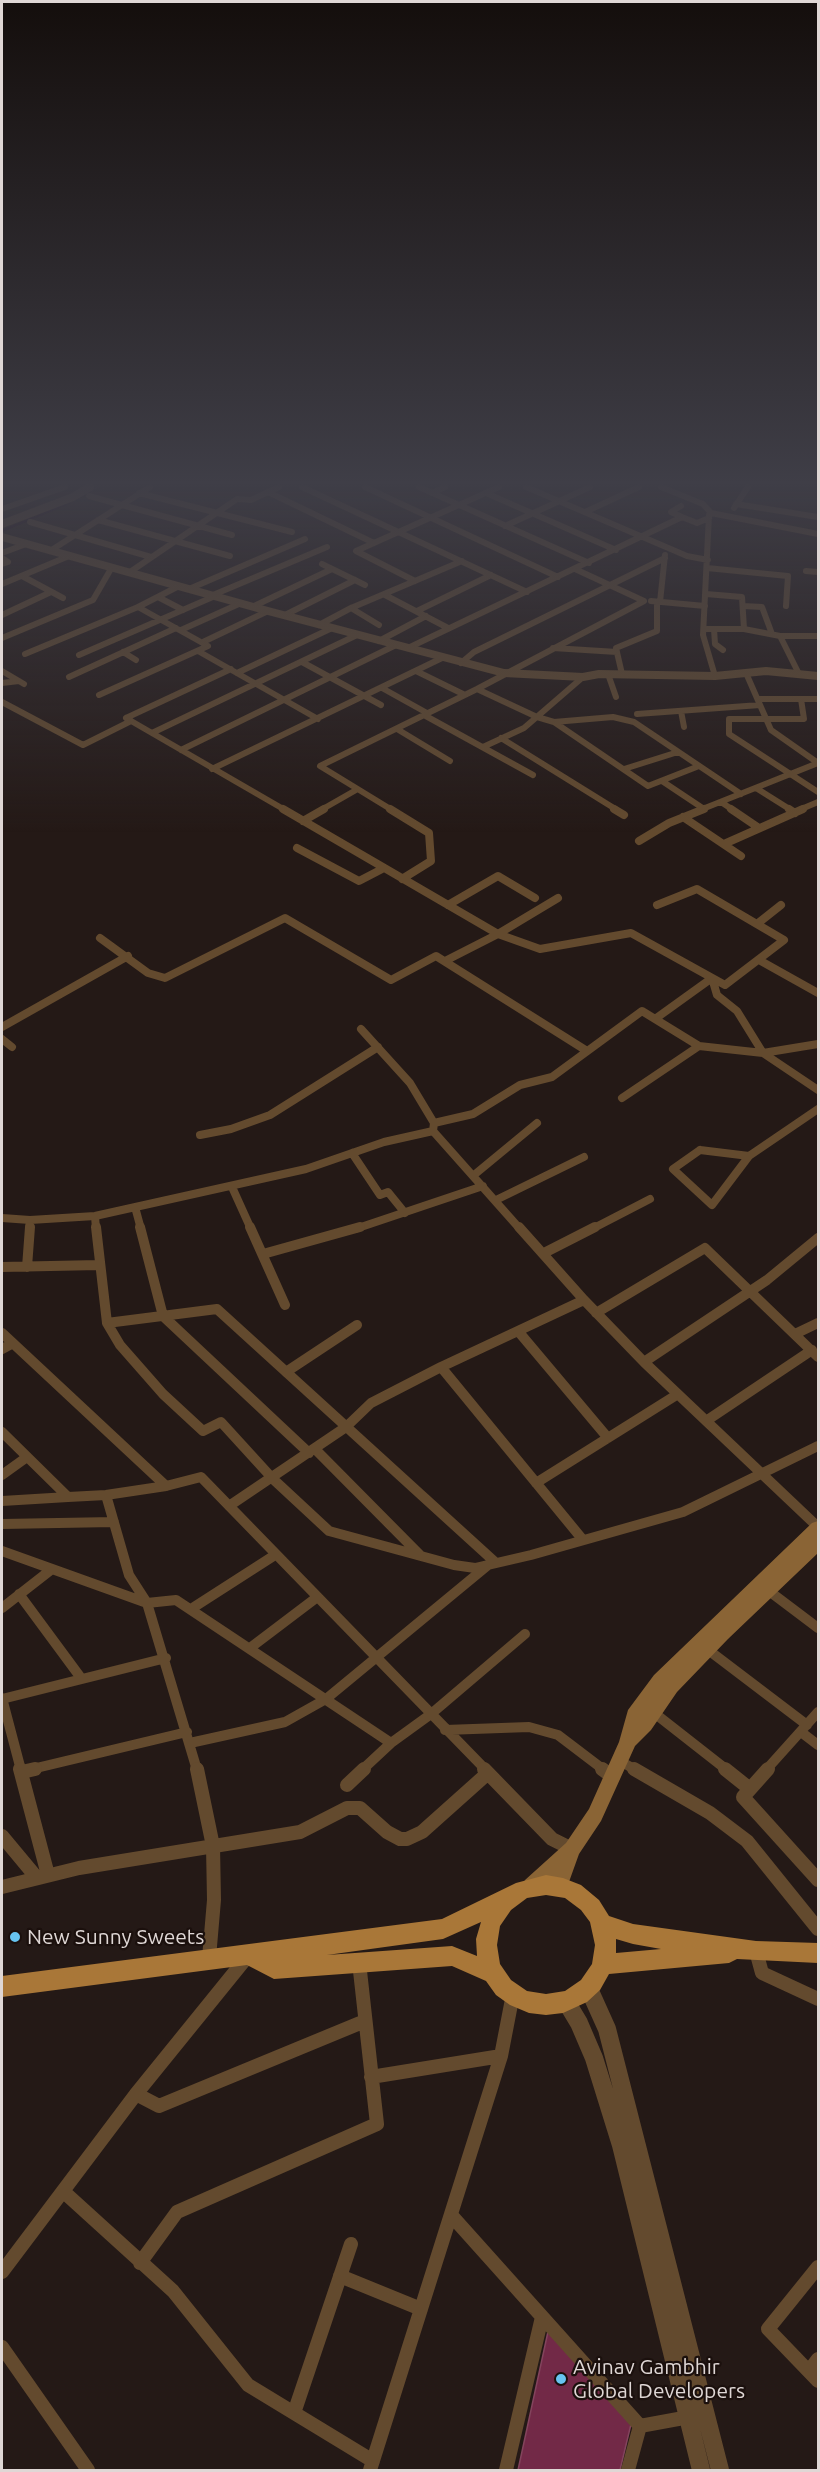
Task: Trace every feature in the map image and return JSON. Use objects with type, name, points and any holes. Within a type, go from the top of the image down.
[{"type":"main road","points":[[628,1742],[671,1687],[819,1528]]},
{"type":"main road","points":[[531,1886],[572,1849],[596,1815],[628,1742],[634,1716],[660,1680],[763,1587],[819,1543]]},
{"type":"main road","points":[[559,1887],[572,1849]]},
{"type":"main road","points":[[2,1987],[443,1929],[504,1900],[516,1891],[531,1886],[559,1887],[576,1895],[590,1907],[600,1923],[605,1943],[604,1964],[590,1989],[567,2003],[549,2006],[530,2003],[513,1994],[495,1974],[487,1955],[486,1934],[492,1915],[504,1900]]},
{"type":"main road","points":[[600,1923],[633,1934],[756,1951],[819,1953]]},
{"type":"main road","points":[[604,1964],[756,1951]]},
{"type":"main road","points":[[249,1955],[274,1969],[452,1956],[495,1974]]},
{"type":"street","points":[[2,615],[29,602]]},
{"type":"street","points":[[2,638],[87,602]]},
{"type":"street","points":[[25,654],[147,602]]},
{"type":"street","points":[[168,602],[183,610]]},
{"type":"street","points":[[79,655],[200,602]]},
{"type":"street","points":[[252,607],[262,602]]},
{"type":"street","points":[[285,615],[310,602]]},
{"type":"street","points":[[319,625],[366,602]]},
{"type":"street","points":[[400,602],[448,628]]},
{"type":"street","points":[[417,611],[435,602]]},
{"type":"street","points":[[408,648],[504,602]]},
{"type":"street","points":[[461,663],[474,652],[575,602]]},
{"type":"street","points":[[402,879],[431,861],[429,833],[320,766],[477,689],[550,648],[641,602]]},
{"type":"street","points":[[622,674],[616,648],[657,631],[659,602]]},
{"type":"street","points":[[663,602],[705,606]]},
{"type":"street","points":[[705,602],[704,629],[715,676]]},
{"type":"street","points":[[743,602],[744,629]]},
{"type":"street","points":[[69,677],[241,603],[504,674],[583,677],[608,674],[715,676],[766,671],[819,676]]},
{"type":"street","points":[[743,606],[762,607],[772,634]]},
{"type":"street","points":[[99,695],[208,646],[138,607]]},
{"type":"street","points":[[351,608],[379,625]]},
{"type":"street","points":[[203,642],[268,611]]},
{"type":"street","points":[[379,641],[426,616]]},
{"type":"street","points":[[332,628],[126,718],[498,934],[540,948],[631,933],[725,985],[784,940],[697,889],[657,905]]},
{"type":"street","points":[[704,629],[744,629],[780,636],[819,636]]},
{"type":"street","points":[[714,629],[715,644],[723,650]]},
{"type":"street","points":[[152,733],[357,635]]},
{"type":"street","points":[[780,636],[799,674]]},
{"type":"street","points":[[181,750],[286,701],[396,645]]},
{"type":"street","points":[[550,648],[617,652]]},
{"type":"street","points":[[198,651],[318,719]]},
{"type":"street","points":[[123,652],[136,660]]},
{"type":"street","points":[[212,768],[442,658]]},
{"type":"street","points":[[302,662],[381,705]]},
{"type":"street","points":[[2,671],[22,683],[2,682]]},
{"type":"street","points":[[416,671],[463,694]]},
{"type":"street","points":[[639,841],[683,817],[819,763],[771,730],[746,673]]},
{"type":"street","points":[[608,674],[616,697]]},
{"type":"street","points":[[2,682],[10,676]]},
{"type":"street","points":[[483,747],[524,728],[583,677]]},
{"type":"street","points":[[382,687],[533,775]]},
{"type":"street","points":[[477,689],[537,717],[554,722],[648,786],[699,766]]},
{"type":"street","points":[[801,699],[804,719],[729,719],[729,734],[819,792]]},
{"type":"street","points":[[637,714],[759,702],[819,699]]},
{"type":"street","points":[[2,702],[83,745],[131,721]]},
{"type":"street","points":[[681,711],[684,727]]},
{"type":"street","points":[[554,722],[614,717],[634,722],[741,794]]},
{"type":"street","points":[[397,729],[450,760]]},
{"type":"street","points":[[501,738],[624,815]]},
{"type":"street","points":[[624,769],[678,752]]},
{"type":"street","points":[[662,781],[704,809]]},
{"type":"street","points":[[756,788],[795,813]]},
{"type":"street","points":[[303,821],[356,790]]},
{"type":"street","points":[[721,802],[759,828]]},
{"type":"street","points":[[723,844],[819,802]]},
{"type":"street","points":[[683,817],[741,856]]},
{"type":"street","points":[[297,848],[359,881],[384,868]]},
{"type":"street","points":[[448,905],[498,876],[535,898]]},
{"type":"street","points":[[446,961],[498,934],[558,898]]},
{"type":"street","points":[[757,924],[781,905]]},
{"type":"street","points":[[100,938],[128,956],[148,973],[165,978],[285,918],[295,921],[391,980],[436,956],[587,1051]]},
{"type":"street","points":[[2,1027],[128,956]]},
{"type":"street","points":[[759,960],[819,993]]},
{"type":"street","points":[[655,1019],[712,978]]},
{"type":"street","points":[[712,978],[717,995],[737,1011],[763,1053],[819,1090]]},
{"type":"street","points":[[2,1218],[30,1220],[95,1216],[306,1169],[473,1114],[520,1085],[552,1077],[642,1011],[699,1046],[763,1053],[819,1044]]},
{"type":"street","points":[[361,1029],[410,1083],[433,1127],[584,1300],[644,1362],[819,1528]]},
{"type":"street","points":[[2,1039],[12,1047]]},
{"type":"street","points":[[622,1098],[699,1046]]},
{"type":"street","points":[[200,1135],[231,1129],[270,1115],[378,1047]]},
{"type":"street","points":[[749,1156],[700,1150],[673,1169],[712,1204],[749,1156],[819,1109]]},
{"type":"street","points":[[474,1175],[537,1123]]},
{"type":"street","points":[[352,1153],[380,1195],[388,1192],[405,1213]]},
{"type":"street","points":[[496,1200],[584,1157]]},
{"type":"street","points":[[263,1254],[405,1213],[483,1186]]},
{"type":"street","points":[[232,1187],[285,1305]]},
{"type":"street","points":[[544,1253],[650,1199]]},
{"type":"street","points":[[135,1207],[163,1316],[312,1451],[421,1556]]},
{"type":"street","points":[[95,1216],[106,1323],[120,1345],[163,1394],[203,1431],[221,1422],[273,1479],[329,1531],[475,1568],[683,1512],[819,1446]]},
{"type":"street","points":[[27,1267],[30,1220]]},
{"type":"street","points":[[644,1362],[750,1291],[818,1240]]},
{"type":"street","points":[[596,1313],[705,1248],[815,1354],[706,1421]]},
{"type":"street","points":[[2,1267],[99,1265]]},
{"type":"street","points":[[229,1506],[273,1479],[346,1427],[371,1403],[441,1367],[584,1300]]},
{"type":"street","points":[[106,1323],[217,1309],[492,1564]]},
{"type":"street","points":[[795,1334],[819,1323]]},
{"type":"street","points":[[286,1372],[357,1325]]},
{"type":"street","points":[[518,1331],[608,1438]]},
{"type":"street","points":[[2,1333],[166,1486]]},
{"type":"street","points":[[2,1349],[13,1343]]},
{"type":"street","points":[[441,1367],[583,1540]]},
{"type":"street","points":[[536,1483],[678,1394]]},
{"type":"street","points":[[2,1432],[68,1497]]},
{"type":"street","points":[[2,1475],[27,1456]]},
{"type":"street","points":[[2,1501],[106,1495],[166,1486],[201,1477],[552,1839],[572,1849]]},
{"type":"street","points":[[106,1495],[129,1575],[147,1603],[166,1658],[188,1737],[213,1846],[214,1900],[209,1958]]},
{"type":"street","points":[[2,1524],[114,1522]]},
{"type":"street","points":[[2,1551],[147,1603],[176,1600],[391,1743]]},
{"type":"street","points":[[191,1609],[275,1555]]},
{"type":"street","points":[[22,1772],[188,1737],[285,1722],[326,1699],[492,1564]]},
{"type":"street","points":[[2,1608],[52,1569]]},
{"type":"street","points":[[763,1587],[819,1628]]},
{"type":"street","points":[[19,1594],[81,1678]]},
{"type":"street","points":[[250,1648],[316,1598]]},
{"type":"street","points":[[347,1785],[391,1743],[430,1714],[525,1634]]},
{"type":"street","points":[[707,1649],[804,1728],[819,1745]]},
{"type":"street","points":[[43,1877],[22,1772],[2,1699],[166,1658]]},
{"type":"street","points":[[653,1712],[750,1789]]},
{"type":"street","points":[[819,1712],[743,1797],[819,1880]]},
{"type":"street","points":[[445,1730],[529,1727],[558,1735],[616,1769],[710,1813],[747,1841],[805,1909],[819,1929]]},
{"type":"street","points":[[2,1887],[79,1868],[300,1832],[347,1808],[360,1808],[387,1832],[400,1839],[407,1839],[422,1832],[488,1773]]},
{"type":"street","points":[[2,1836],[43,1877]]},
{"type":"street","points":[[756,1951],[762,1973],[819,1999]]},
{"type":"street","points":[[2,2272],[136,2094],[249,1955]]},
{"type":"street","points":[[140,2263],[177,2212],[376,2124],[359,1962]]},
{"type":"street","points":[[590,1989],[607,2029],[697,2416],[701,2470]]},
{"type":"street","points":[[64,2192],[173,2291],[248,2385],[294,2413],[371,2466],[501,2056],[513,1994]]},
{"type":"street","points":[[567,2003],[579,2023],[594,2058],[621,2145],[697,2416],[720,2470]]},
{"type":"street","points":[[136,2094],[159,2106],[365,2022]]},
{"type":"street","points":[[371,2077],[501,2056]]},
{"type":"street","points":[[451,2215],[640,2426]]},
{"type":"street","points":[[294,2413],[351,2244]]},
{"type":"street","points":[[819,2267],[768,2329],[814,2376],[819,2359]]},
{"type":"street","points":[[340,2276],[421,2309]]},
{"type":"street","points":[[506,2470],[542,2317]]},
{"type":"street","points":[[2,2348],[87,2470]]},
{"type":"street","points":[[640,2426],[697,2416]]},
{"type":"street","points":[[628,2470],[640,2426]]},
{"type":"building","name":"Avinav Gambhir Global Developers","points":[[549,2327],[632,2420],[620,2470],[518,2470]]},
{"type":"place","name":"New Sunny Sweets","points":[[15,1937]]},
{"type":"place","name":"Avinav Gambhir Global Developers","points":[[561,2379]]}]
